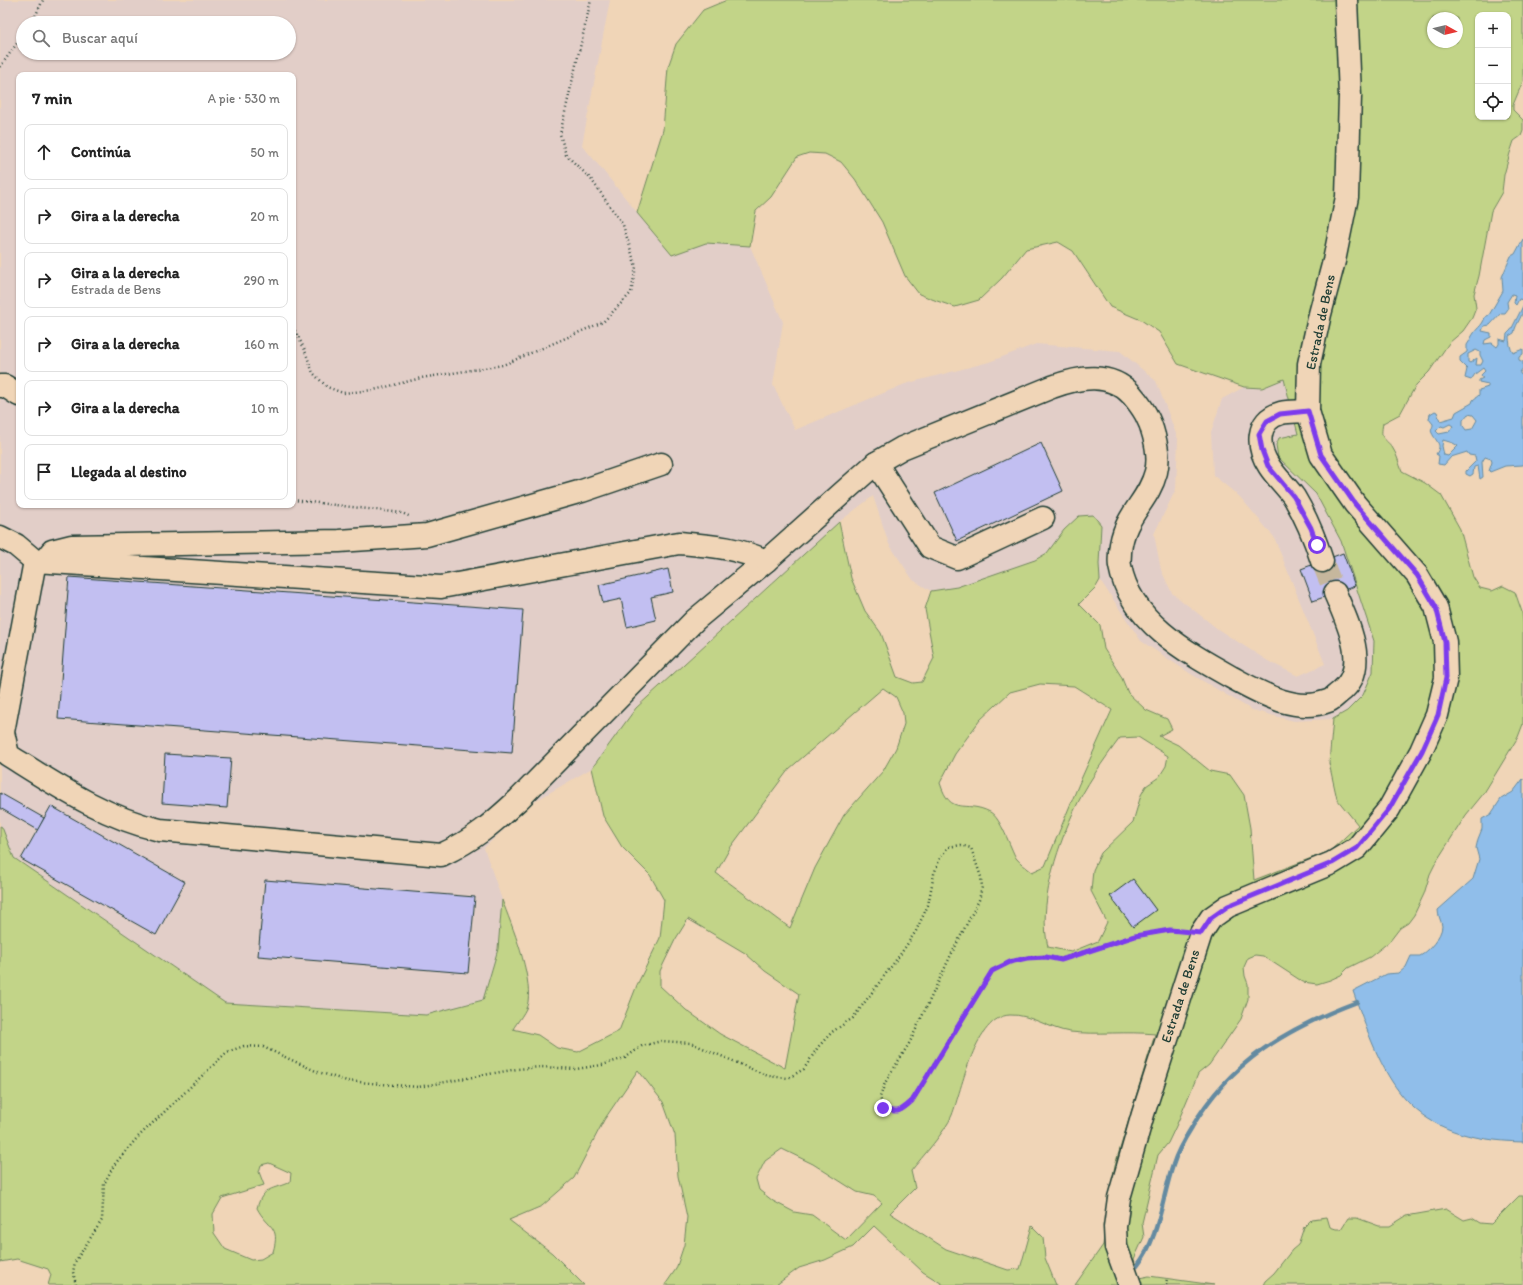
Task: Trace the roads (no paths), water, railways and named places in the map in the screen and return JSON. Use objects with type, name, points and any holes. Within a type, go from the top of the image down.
[{"type":"street","name":"Estrada de Bens","points":[[1130,1285],[1116,1247],[1115,1227],[1119,1198],[1143,1114],[1201,933],[1211,918],[1228,906],[1332,863],[1357,848],[1389,809],[1422,751],[1438,715],[1446,678],[1445,642],[1436,607],[1417,575],[1355,504],[1321,455],[1308,411],[1309,364],[1334,261],[1347,197],[1350,96],[1346,0]]},
{"type":"street","points":[[661,464],[582,491],[427,535],[339,542],[72,546],[52,551],[40,561],[3,732],[8,756],[49,781],[107,812],[138,825],[152,829],[441,855],[463,845],[489,826],[519,798],[695,620],[766,561],[876,463],[902,448],[1070,380],[1091,378],[1110,380],[1128,391],[1143,408],[1151,425],[1157,449],[1156,471],[1149,488],[1128,519],[1121,541],[1120,565],[1128,591],[1141,610],[1161,633],[1206,663],[1259,692],[1284,702],[1310,704],[1328,701],[1343,690],[1352,677],[1356,656],[1352,636],[1335,593]]},
{"type":"street","points":[[0,386],[5,386],[16,393]]},
{"type":"street","points":[[1308,411],[1280,414],[1267,421],[1259,434],[1262,450],[1268,466],[1294,497],[1311,528],[1322,561]]},
{"type":"street","points":[[876,463],[930,547],[957,558],[1043,518]]},
{"type":"street","points":[[0,537],[16,545],[40,561],[440,587],[679,543],[722,547],[746,552],[766,561]]},
{"type":"water","points":[[1523,239],[1523,300],[1519,299],[1516,305],[1514,303],[1515,295],[1512,294],[1507,302],[1508,309],[1505,313],[1501,313],[1490,325],[1484,326],[1482,331],[1491,333],[1491,337],[1485,340],[1484,344],[1492,343],[1497,347],[1499,344],[1499,339],[1506,341],[1507,334],[1511,330],[1523,306],[1522,314],[1514,333],[1509,336],[1509,343],[1513,353],[1523,349],[1523,354],[1519,357],[1519,360],[1523,362],[1523,368],[1520,374],[1523,375],[1523,465],[1505,466],[1490,472],[1492,462],[1491,459],[1485,457],[1482,462],[1483,477],[1480,479],[1478,466],[1474,467],[1473,474],[1470,476],[1466,474],[1466,471],[1476,461],[1475,456],[1469,455],[1467,452],[1451,457],[1444,465],[1438,464],[1439,456],[1436,454],[1439,445],[1431,432],[1433,424],[1429,419],[1430,414],[1435,411],[1437,412],[1440,421],[1454,417],[1456,412],[1472,403],[1473,400],[1479,395],[1479,390],[1488,387],[1488,384],[1479,382],[1479,380],[1483,378],[1481,375],[1485,371],[1483,368],[1475,374],[1471,380],[1465,378],[1467,369],[1460,362],[1460,357],[1467,352],[1467,345],[1472,336],[1482,324],[1485,317],[1489,315],[1503,291],[1502,277],[1511,256],[1515,254]],"holes":[[[1476,350],[1480,352],[1483,361],[1481,365],[1476,365],[1477,358],[1470,363],[1468,362],[1468,354]],[[1468,414],[1473,415],[1477,420],[1472,429],[1466,430],[1463,426],[1463,420]],[[1450,424],[1453,426],[1449,432],[1439,434],[1436,431],[1441,426],[1444,427]],[[1443,440],[1458,446],[1448,456],[1444,455],[1442,446]]]},
{"type":"water","points":[[1523,779],[1523,1142],[1484,1139],[1453,1131],[1428,1119],[1408,1102],[1392,1081],[1378,1056],[1365,1026],[1353,991],[1386,974],[1399,973],[1406,967],[1411,956],[1420,956],[1434,943],[1440,934],[1442,926],[1438,910],[1473,879],[1479,859],[1476,848],[1482,829],[1482,819],[1491,814],[1501,799],[1513,792]]},
{"type":"waterway","points":[[1137,1266],[1155,1231],[1169,1178],[1179,1150],[1189,1131],[1207,1104],[1224,1083],[1243,1065],[1284,1036],[1307,1023],[1357,1002]]},
{"type":"tunnel","points":[[1322,561],[1335,593]]}]
